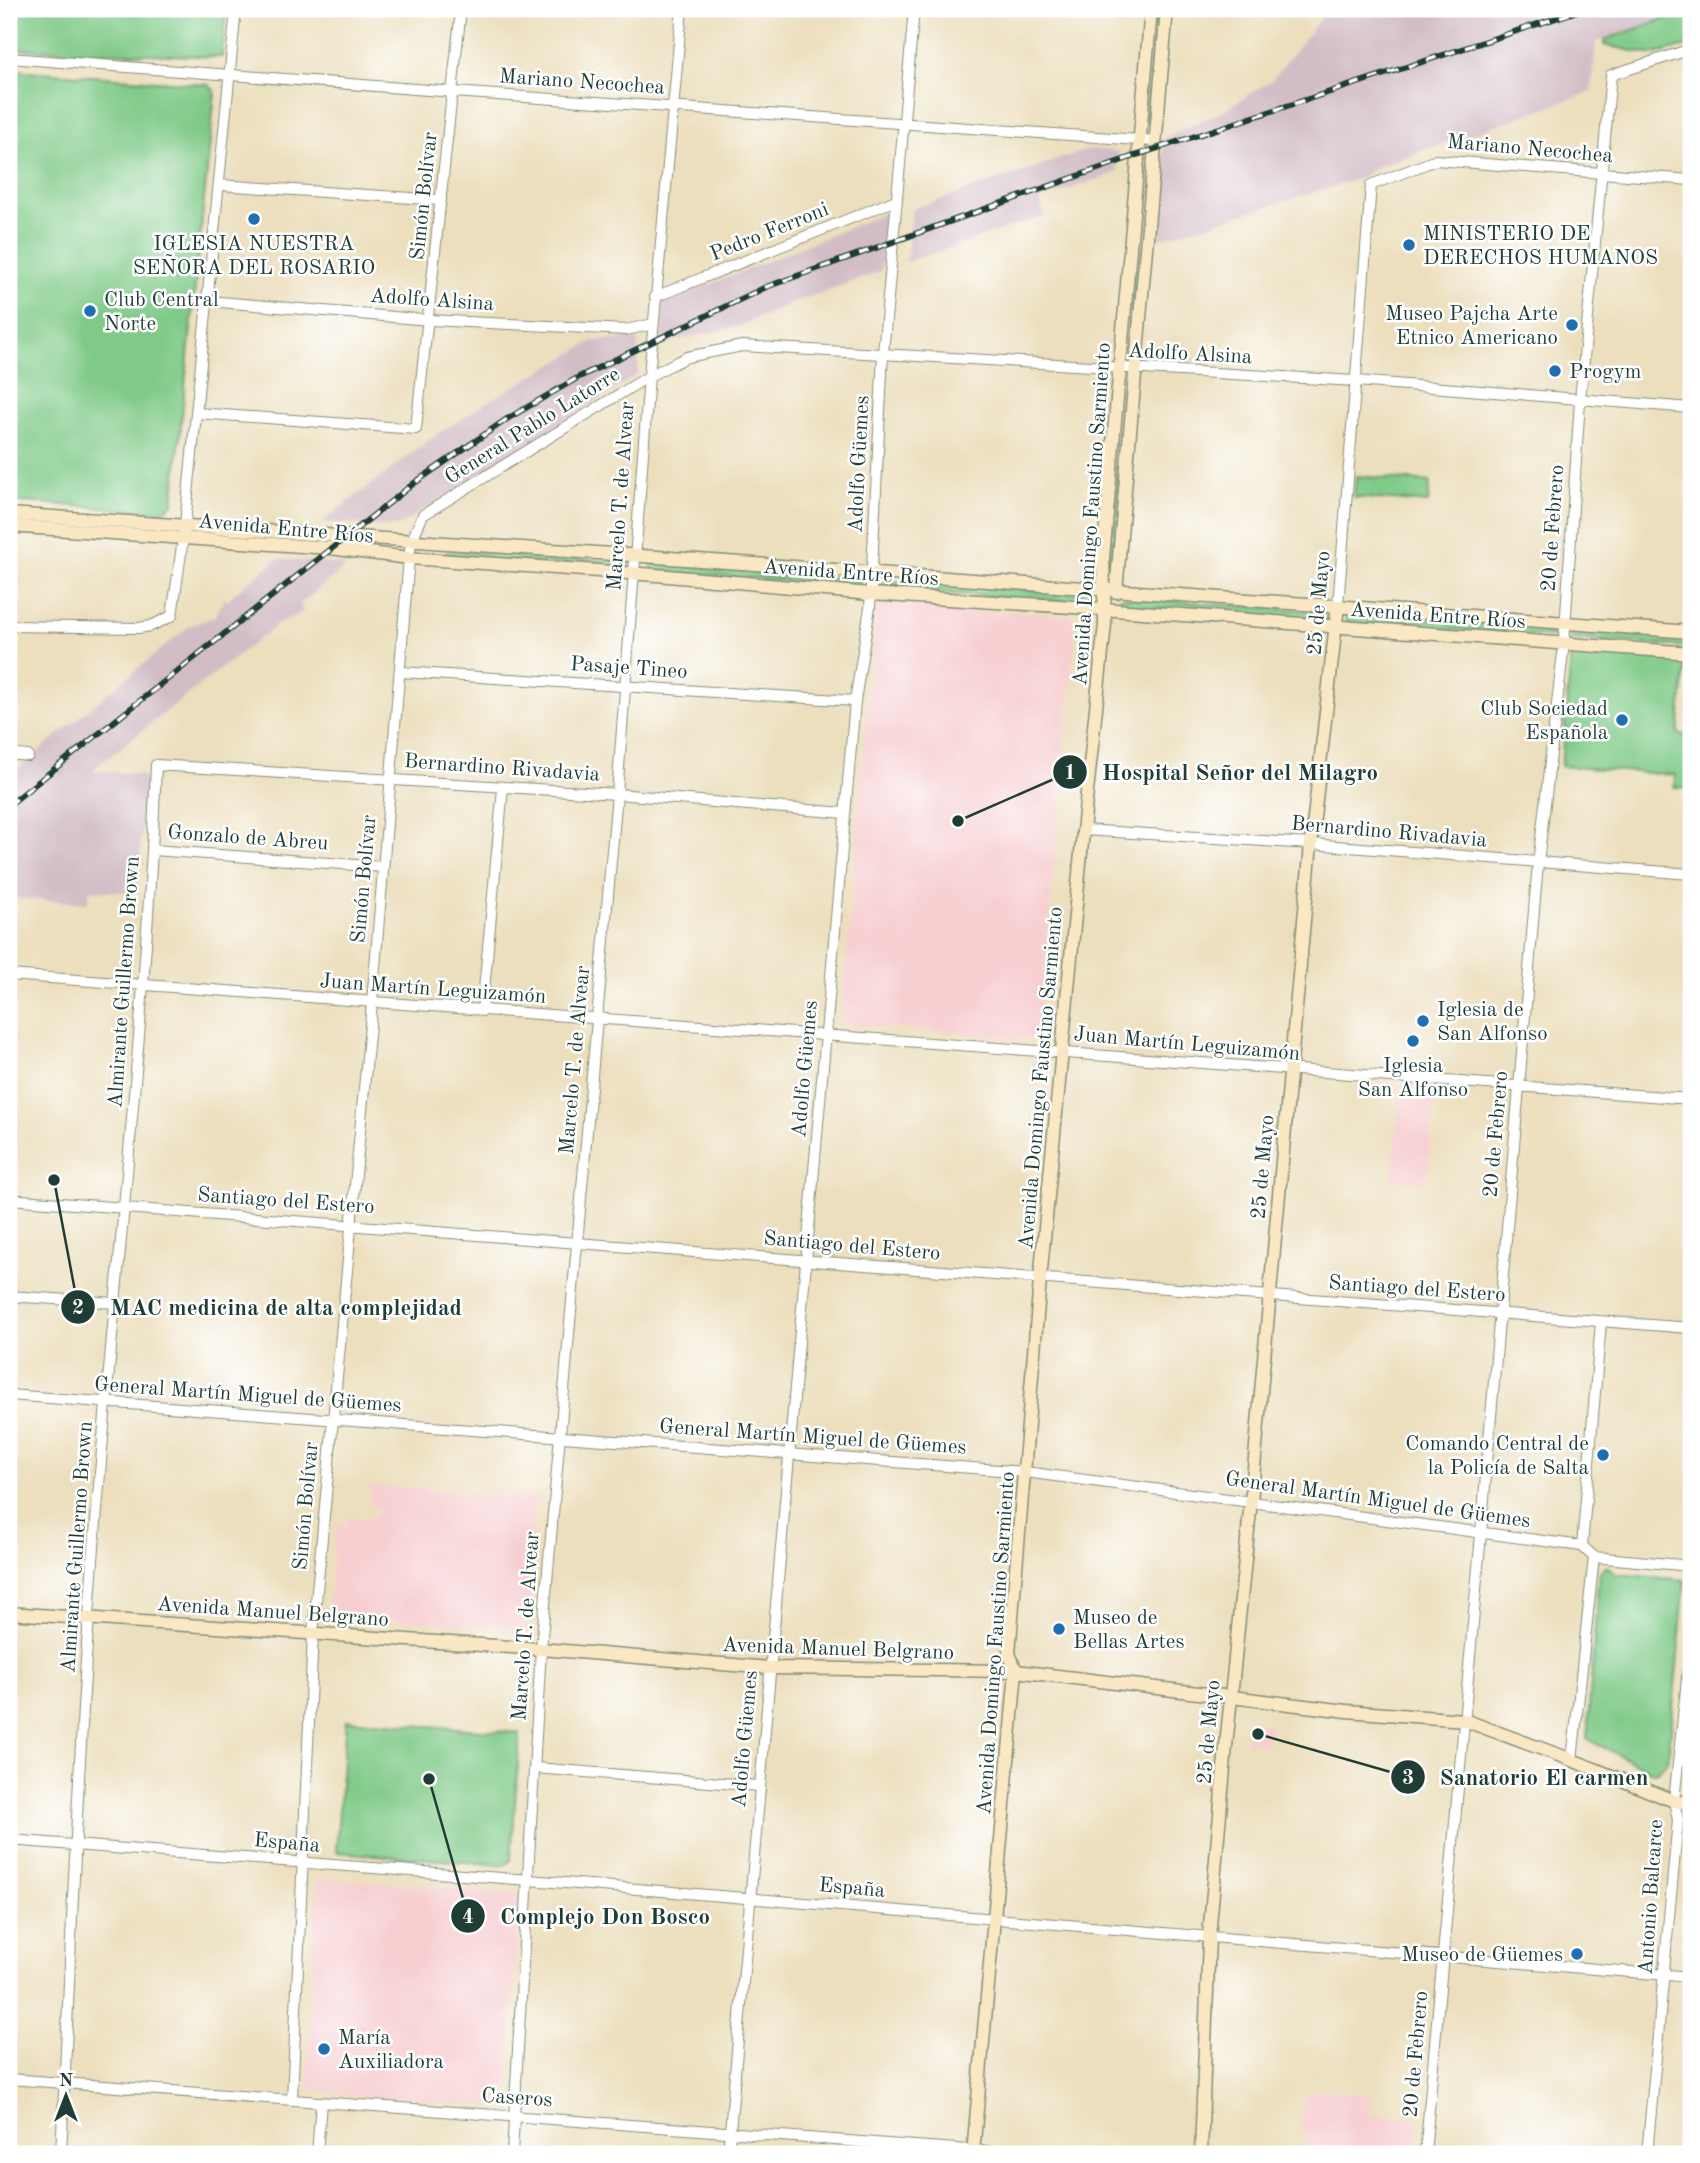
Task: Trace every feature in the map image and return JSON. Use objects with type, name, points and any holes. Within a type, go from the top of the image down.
[{"type":"main road","name":"Avenida Domingo Faustino Sarmiento","points":[[1110,591],[1103,559],[1151,9]]},
{"type":"main road","name":"Avenida Domingo Faustino Sarmiento","points":[[973,2152],[1016,1671],[1009,1653],[1041,1280],[1083,830],[1106,610],[1136,370],[1167,9]]},
{"type":"main road","name":"Avenida Entre Ríos","points":[[9,514],[184,532],[635,556],[1691,632]]},
{"type":"main road","name":"Avenida Entre Ríos","points":[[9,526],[184,532]]},
{"type":"main road","name":"Avenida Entre Ríos","points":[[315,541],[409,558],[1691,653]]},
{"type":"main road","name":"25 de Mayo","points":[[1202,2154],[1209,1937],[1311,844],[1338,606]]},
{"type":"main road","name":"Avenida Manuel Belgrano","points":[[9,1612],[541,1649],[770,1668],[1016,1671],[1347,1711],[1464,1720],[1674,1801],[1691,1804]]},
{"type":"street","points":[[9,626],[139,628],[172,617],[197,413],[236,9]]},
{"type":"street","name":"Simón Bolívar","points":[[197,413],[416,429],[461,9]]},
{"type":"street","name":"Marcelo T. de Alvear","points":[[512,2154],[541,1649],[617,794],[653,324],[682,9]]},
{"type":"street","name":"Adolfo Güemes","points":[[727,2154],[855,701],[872,573],[883,354],[914,9]]},
{"type":"street","name":"20 de Febrero","points":[[1425,2154],[1482,1534],[1517,1087],[1538,863],[1564,644],[1580,400],[1611,75],[1691,49]]},
{"type":"street","name":"Mariano Necochea","points":[[9,58],[904,125],[1154,141]]},
{"type":"street","name":"Mariano Necochea","points":[[1371,185],[1436,160],[1691,180]]},
{"type":"street","points":[[220,185],[441,200]]},
{"type":"street","name":"25 de Mayo","points":[[1338,606],[1371,185]]},
{"type":"street","name":"Pedro Ferroni","points":[[656,297],[896,200]]},
{"type":"street","name":"Adolfo Alsina","points":[[208,301],[429,320],[626,330],[653,324]]},
{"type":"street","name":"Adolfo Alsina","points":[[687,357],[715,350],[753,346],[1356,381],[1691,408]]},
{"type":"street","name":"General Pablo Latorre","points":[[411,542],[423,515],[649,376],[687,357]]},
{"type":"street","name":"Simón Bolívar","points":[[292,2099],[313,1634],[372,1003],[411,542]]},
{"type":"street","name":"Pasaje Tineo","points":[[401,672],[855,701]]},
{"type":"street","points":[[9,754],[28,756]]},
{"type":"street","name":"Bernardino Rivadavia","points":[[156,765],[617,794],[845,813]]},
{"type":"street","name":"Almirante Guillermo Brown","points":[[61,2154],[89,1616],[143,984],[156,765]]},
{"type":"street","points":[[482,1011],[503,788]]},
{"type":"street","name":"Bernardino Rivadavia","points":[[1083,830],[1311,844],[1691,874]]},
{"type":"street","name":"Gonzalo de Abreu","points":[[153,850],[383,867]]},
{"type":"street","name":"Juan Martín Leguizamón","points":[[9,975],[1691,1099]]},
{"type":"street","name":"Santiago del Estero","points":[[9,1199],[350,1223],[1041,1280],[1691,1328]]},
{"type":"street","points":[[9,1296],[115,1303]]},
{"type":"street","points":[[1601,1322],[1582,1546],[1594,1557],[1691,1566]]},
{"type":"street","name":"General Martín Miguel de Güemes","points":[[9,1395],[1025,1472],[1582,1546]]},
{"type":"street","points":[[1573,1760],[1594,1557]]},
{"type":"street","name":"Antonio Balcarce","points":[[1647,2154],[1678,1820],[1674,1801],[1691,1642]]},
{"type":"street","points":[[535,1768],[759,1786]]},
{"type":"street","name":"España","points":[[9,1840],[529,1880],[1691,1977]]},
{"type":"street","name":"Caseros","points":[[9,2079],[1023,2154]]},
{"type":"street","points":[[317,2154],[321,2102]]},
{"type":"shaded area","points":[[1328,9],[1691,10],[1596,42],[1591,92],[1376,167],[1358,179],[1159,239],[1164,138],[1223,111],[1272,80]]},
{"type":"shaded area","points":[[1090,149],[1118,151],[1118,172],[1039,200],[1045,216],[906,262],[912,209]]},
{"type":"shaded area","points":[[885,213],[881,271],[790,304],[738,327],[662,343],[662,304]]},
{"type":"shaded area","points":[[638,338],[638,374],[397,527],[322,522],[433,437],[494,398],[593,341]]},
{"type":"shaded area","points":[[278,559],[348,565],[300,604],[303,612],[278,624],[92,770],[142,775],[146,782],[137,893],[90,890],[88,903],[9,898],[9,776],[189,626],[216,616],[223,599],[230,600],[231,596]]},
{"type":"shaded area","points":[[882,603],[1071,616],[1076,622],[1038,1035],[1034,1039],[844,1024],[841,1020],[876,608]]},
{"type":"shaded area","points":[[1400,1085],[1436,1087],[1427,1182],[1392,1179]]},
{"type":"shaded area","points":[[370,1485],[536,1497],[528,1622],[521,1629],[515,1629],[332,1615],[328,1610],[336,1525],[347,1525],[347,1517],[370,1518],[378,1514],[378,1508],[369,1504]]},
{"type":"shaded area","points":[[1247,1723],[1271,1725],[1269,1745],[1245,1743]]},
{"type":"shaded area","points":[[322,1878],[516,1894],[520,1898],[506,2103],[502,2107],[313,2091],[309,2088],[307,2085],[316,1882]]},
{"type":"shaded area","points":[[1310,2090],[1370,2094],[1369,2115],[1418,2118],[1415,2154],[1306,2152],[1307,2133],[1301,2133],[1304,2095],[1309,2096]]},
{"type":"green space","points":[[9,9],[226,9],[222,57],[15,49],[9,44]]},
{"type":"green space","points":[[1156,9],[1161,9],[1150,122],[1145,122]]},
{"type":"green space","points":[[1691,10],[1691,45],[1652,55],[1604,45],[1604,40]]},
{"type":"green space","points":[[13,70],[209,85],[215,92],[173,503],[164,512],[9,501],[9,74]]},
{"type":"green space","points":[[1141,171],[1146,172],[1131,353],[1126,353]]},
{"type":"green space","points":[[1124,385],[1128,385],[1113,567],[1108,566]]},
{"type":"green space","points":[[1356,476],[1430,482],[1428,503],[1354,497]]},
{"type":"green space","points":[[446,552],[629,562],[629,570],[446,556]]},
{"type":"green space","points":[[652,563],[860,578],[859,586],[651,571]]},
{"type":"green space","points":[[882,580],[1091,594],[1090,603],[882,589]]},
{"type":"green space","points":[[1120,597],[1328,612],[1327,621],[1119,606]]},
{"type":"green space","points":[[1346,614],[1555,628],[1554,637],[1346,622]]},
{"type":"green space","points":[[1571,630],[1691,638],[1691,647],[1570,639]]},
{"type":"green space","name":"Club Sociedad Española","points":[[1580,651],[1686,660],[1678,734],[1691,736],[1691,788],[1674,787],[1675,775],[1561,766],[1571,655]]},
{"type":"green space","points":[[1606,1567],[1611,1568],[1615,1574],[1685,1580],[1668,1761],[1657,1772],[1587,1739],[1599,1572]]},
{"type":"green space","points":[[346,1720],[520,1733],[511,1860],[505,1865],[336,1852]]},
{"type":"railway","points":[[9,805],[413,484],[507,419],[579,377],[766,287],[1137,155],[1584,9]]},
{"type":"place","name":"IGLESIA NUESTRA SEÑORA DEL ROSARIO","points":[[254,219]]},
{"type":"place","name":"MINISTERIO DE DERECHOS HUMANOS","points":[[1409,245]]},
{"type":"place","name":"Club Central Norte","points":[[90,311]]},
{"type":"place","name":"Museo Pajcha Arte Etnico Americano","points":[[1572,325]]},
{"type":"place","name":"Progym","points":[[1555,371]]},
{"type":"place","name":"Club Sociedad Española","points":[[1622,720]]},
{"type":"place","name":"Hospital Señor del Milagro","points":[[958,821]]},
{"type":"place","name":"Iglesia de San Alfonso","points":[[1423,1021]]},
{"type":"place","name":"Iglesia San Alfonso","points":[[1413,1041]]},
{"type":"place","name":"MAC medicina de alta complejidad","points":[[54,1180]]},
{"type":"place","name":"Comando Central de la Policía de Salta","points":[[1603,1455]]},
{"type":"place","name":"Museo de Bellas Artes","points":[[1059,1629]]},
{"type":"place","name":"Sanatorio El carmen","points":[[1258,1734]]},
{"type":"place","name":"Complejo Don Bosco","points":[[429,1779]]},
{"type":"place","name":"Museo de Güemes","points":[[1577,1954]]},
{"type":"place","name":"María Auxiliadora","points":[[324,2049]]}]
